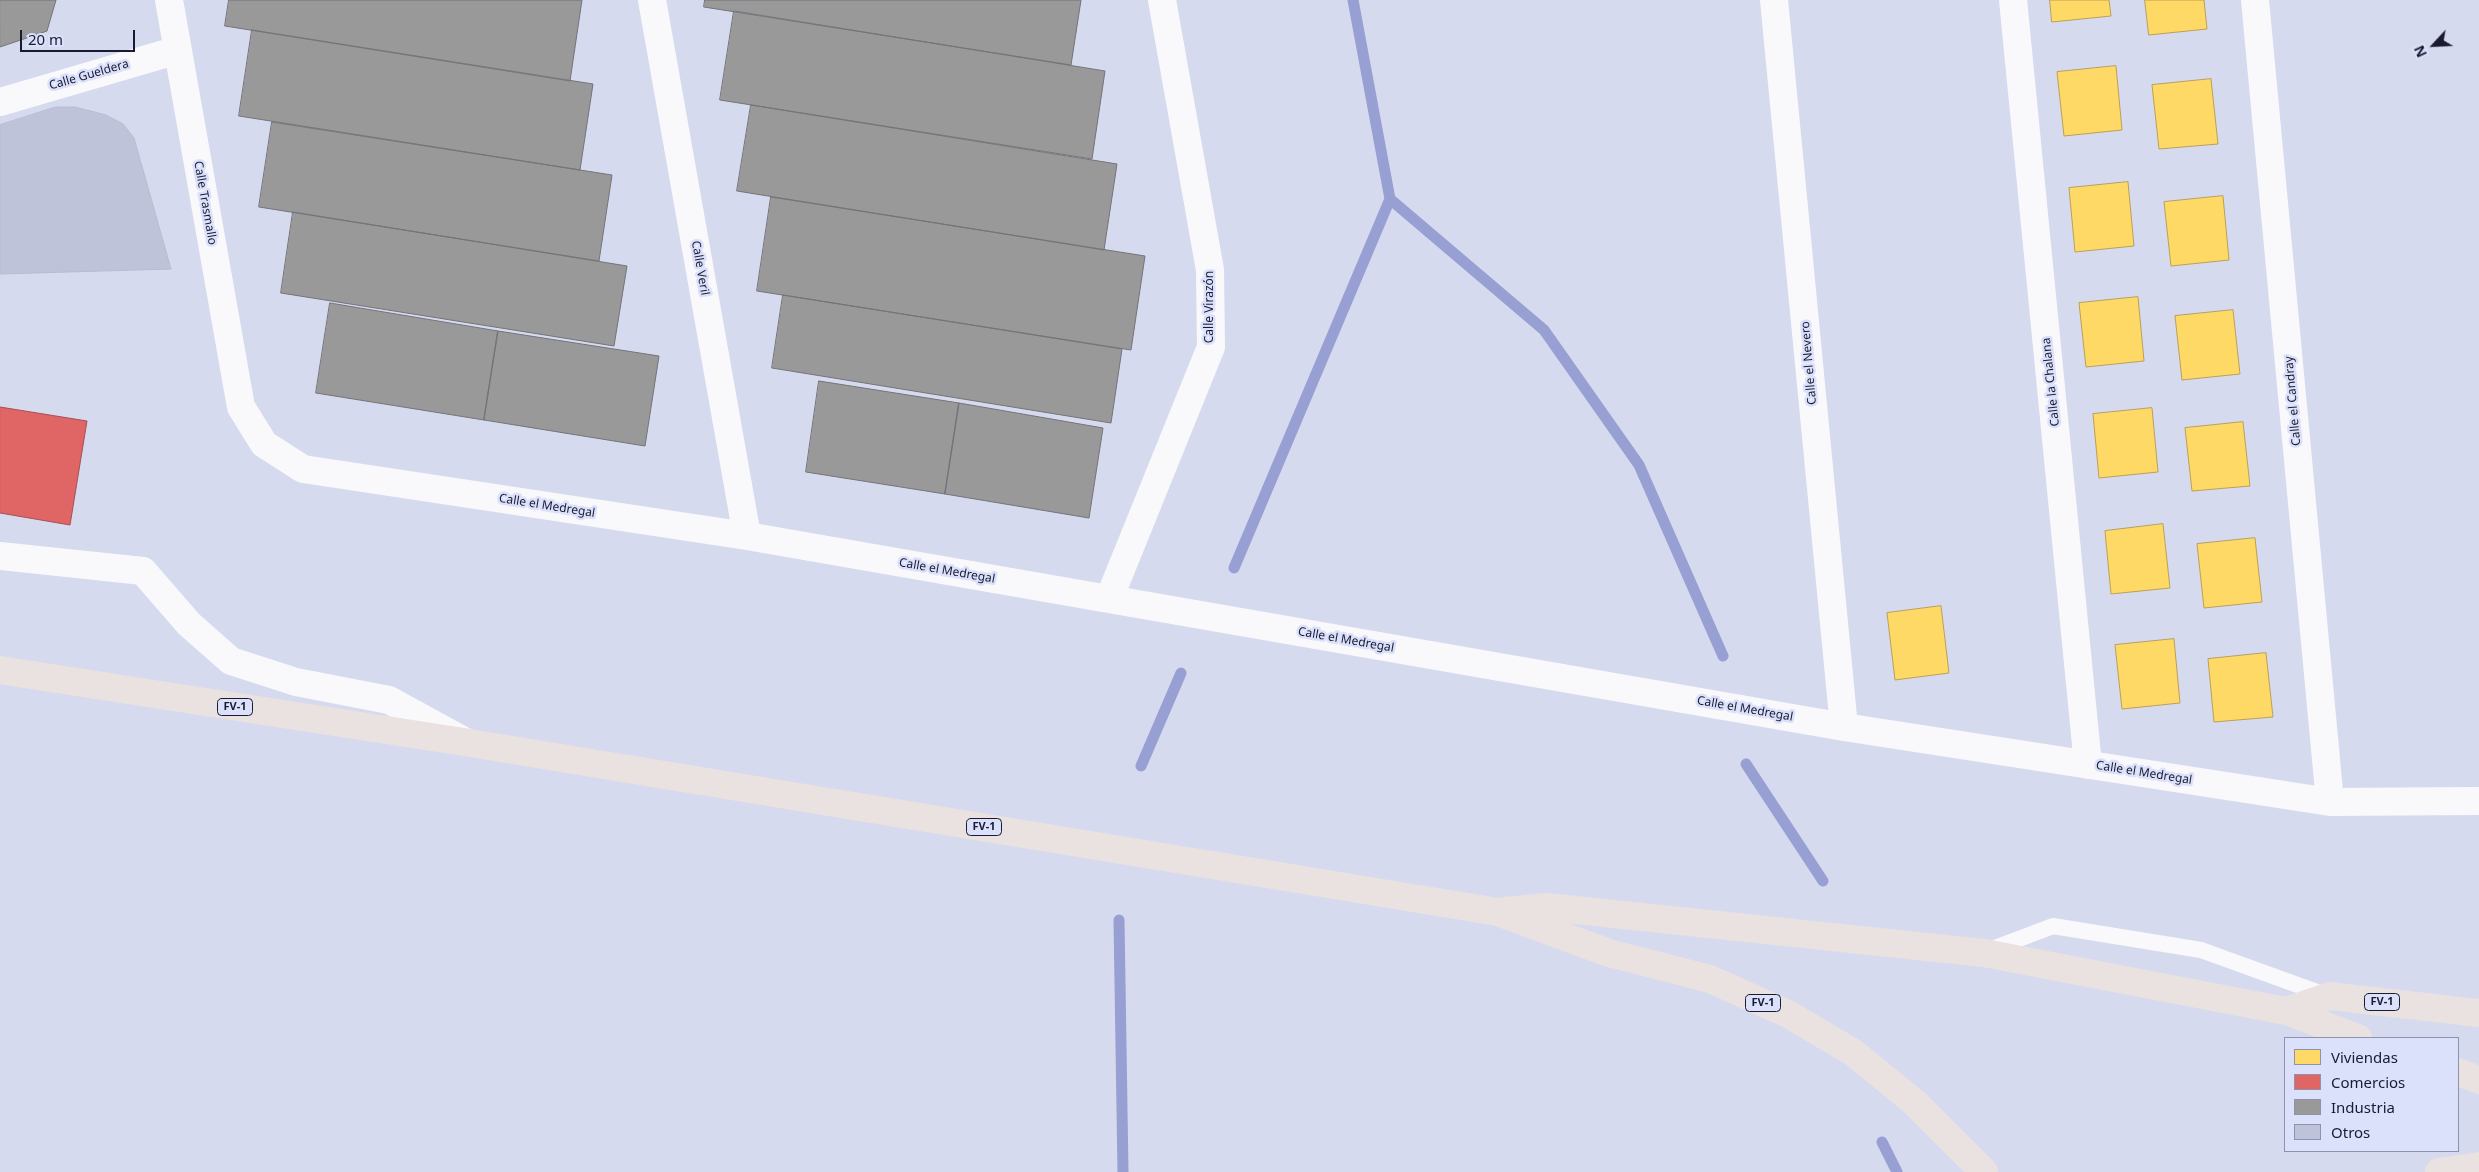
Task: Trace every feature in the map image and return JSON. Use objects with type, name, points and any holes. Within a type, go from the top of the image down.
[{"type":"highway","name":"FV-1","points":[[0,670],[470,743],[1498,912],[1609,953],[1710,979],[1788,1014],[1854,1053],[1915,1103],[1984,1172]]},
{"type":"highway","name":"FV-1","points":[[1498,912],[1547,907],[1984,953],[2286,1011],[2355,1037]]},
{"type":"highway","name":"FV-1","points":[[2286,1011],[2330,996],[2479,1013]]},
{"type":"highway","points":[[2459,1072],[2479,1080]]},
{"type":"highway","points":[[2440,1172],[2479,1166]]},
{"type":"street","name":"Calle Trasmallo","points":[[169,0],[240,406]]},
{"type":"street","name":"Calle Veril","points":[[652,0],[747,536]]},
{"type":"street","name":"Calle Virazón","points":[[1109,599],[1211,347],[1210,270],[1162,0]]},
{"type":"street","name":"Calle el Nevero","points":[[1774,0],[1844,727]]},
{"type":"street","name":"Calle la Chalana","points":[[2014,0],[2088,765]]},
{"type":"street","name":"Calle el Candray","points":[[2255,0],[2330,802]]},
{"type":"street","name":"Calle Gueldera","points":[[0,102],[178,50]]},
{"type":"street","name":"Calle el Medregal","points":[[240,406],[264,444],[303,469],[747,536],[1844,727],[2330,802],[2479,801]]},
{"type":"street","points":[[0,556],[143,571],[189,624],[230,661],[296,682],[389,700],[470,743]]},
{"type":"lane","points":[[1984,953],[2053,926],[2200,950],[2330,996]]},
{"type":"building: Viviendas","points":[[2050,0],[2109,0],[2111,16],[2052,22]]},
{"type":"building: Viviendas","points":[[2145,0],[2204,0],[2207,29],[2149,35]]},
{"type":"building: Viviendas","points":[[2116,66],[2122,130],[2064,136],[2057,72]]},
{"type":"building: Viviendas","points":[[2211,79],[2218,144],[2159,149],[2152,85]]},
{"type":"building: Viviendas","points":[[2128,182],[2134,246],[2075,252],[2069,188]]},
{"type":"building: Viviendas","points":[[2223,196],[2229,260],[2171,266],[2164,202]]},
{"type":"building: Viviendas","points":[[2138,297],[2144,361],[2086,367],[2079,303]]},
{"type":"building: Viviendas","points":[[2233,310],[2240,374],[2182,380],[2175,316]]},
{"type":"building: Viviendas","points":[[2152,408],[2158,472],[2099,478],[2093,414]]},
{"type":"building: Viviendas","points":[[2243,422],[2250,486],[2192,491],[2185,428]]},
{"type":"building: Viviendas","points":[[2163,524],[2170,588],[2111,594],[2105,531]]},
{"type":"building: Viviendas","points":[[2255,538],[2262,602],[2204,608],[2197,544]]},
{"type":"building: Viviendas","points":[[1941,606],[1949,673],[1895,680],[1887,613]]},
{"type":"building: Viviendas","points":[[2174,639],[2180,703],[2122,709],[2115,645]]},
{"type":"building: Viviendas","points":[[2266,653],[2273,717],[2214,722],[2208,659]]},
{"type":"building: Comercios","points":[[0,407],[87,421],[70,525],[0,513]]},
{"type":"building: Industria","points":[[0,0],[56,0],[47,31],[0,47]]},
{"type":"building: Industria","points":[[229,0],[582,0],[570,81],[225,26]]},
{"type":"building: Industria","points":[[705,0],[1081,0],[1071,65],[704,7]]},
{"type":"building: Industria","points":[[734,11],[1105,71],[1092,159],[720,100]]},
{"type":"building: Industria","points":[[252,30],[593,84],[580,170],[239,116]]},
{"type":"building: Industria","points":[[751,105],[1117,164],[1104,250],[737,191]]},
{"type":"building: Industria","points":[[272,122],[612,175],[599,261],[259,207]]},
{"type":"building: Industria","points":[[771,197],[1145,256],[1131,350],[757,291]]},
{"type":"building: Industria","points":[[293,212],[627,266],[614,346],[281,293]]},
{"type":"building: Industria","points":[[783,295],[1122,349],[1111,423],[772,368]]},
{"type":"building: Industria","points":[[330,303],[498,331],[484,420],[316,393]]},
{"type":"building: Industria","points":[[498,331],[659,356],[645,446],[484,420]]},
{"type":"building: Industria","points":[[819,381],[959,403],[945,494],[806,472]]},
{"type":"building: Industria","points":[[959,403],[1103,428],[1089,518],[945,494]]},
{"type":"building: Otros","points":[[56,107],[75,107],[106,115],[123,124],[134,138],[171,269],[0,274],[0,125]]},
{"type":"waterway","points":[[1234,568],[1390,199],[1353,0]]},
{"type":"waterway","points":[[1390,199],[1544,330],[1639,465],[1723,656]]},
{"type":"waterway","points":[[1141,766],[1181,673]]},
{"type":"waterway","points":[[1746,764],[1823,881]]},
{"type":"waterway","points":[[1119,920],[1123,1172]]},
{"type":"waterway","points":[[1882,1142],[1897,1172]]}]
